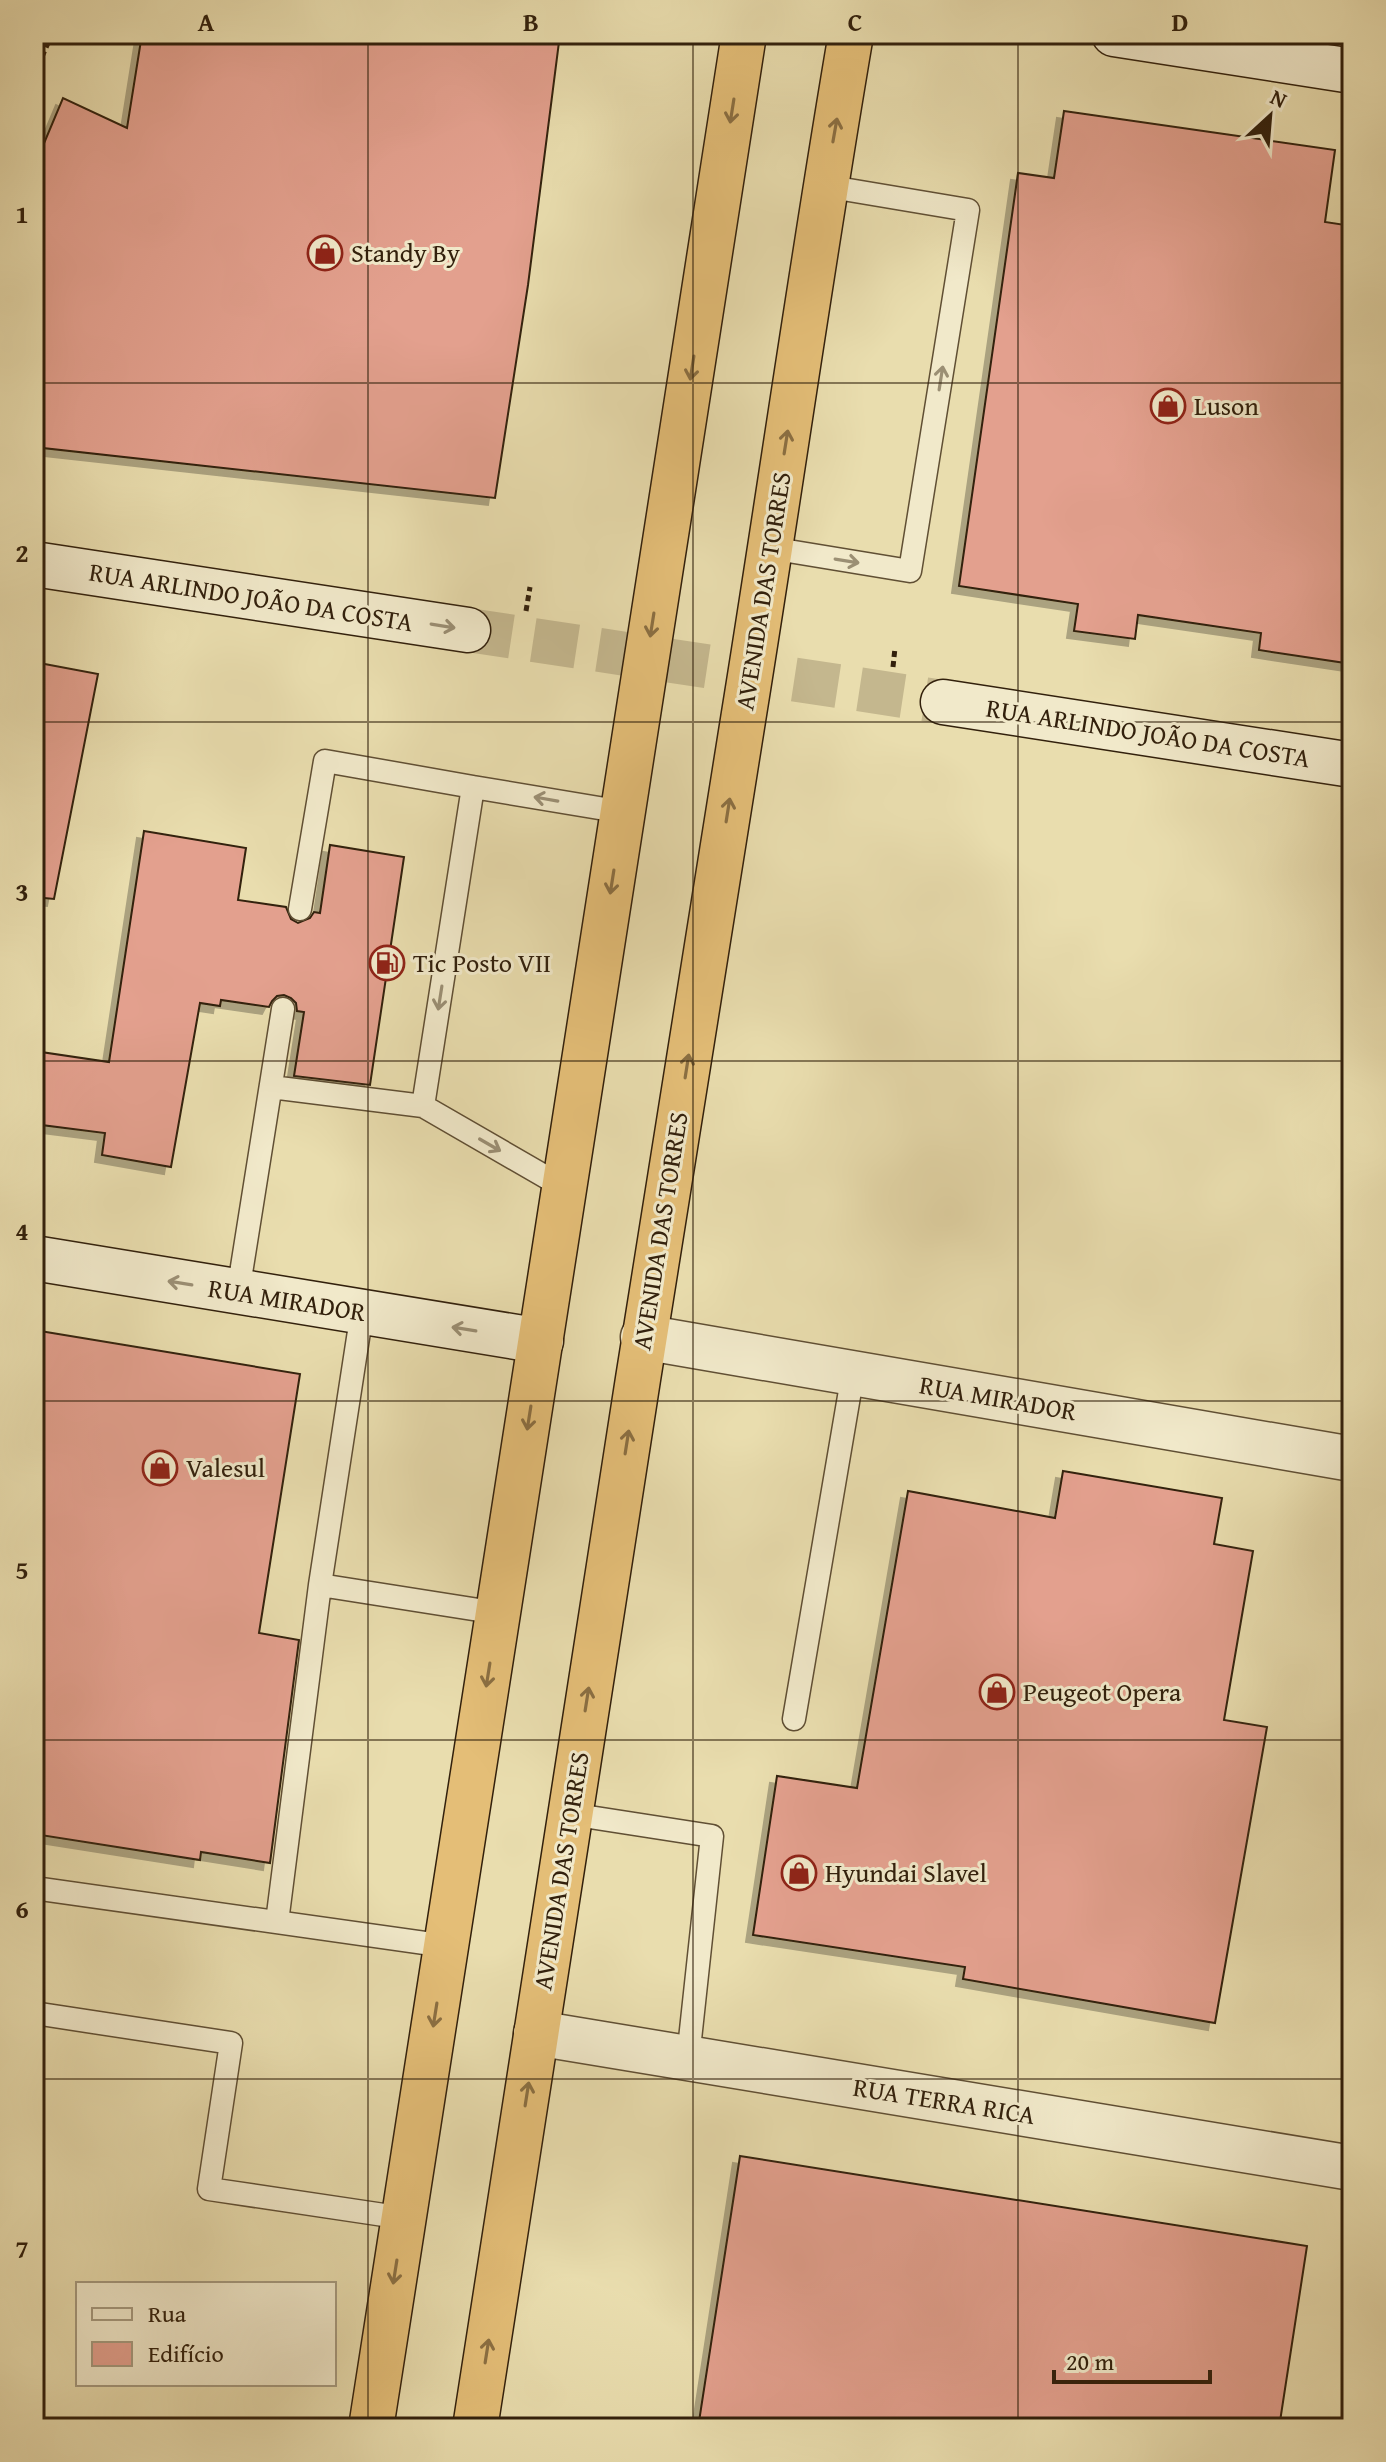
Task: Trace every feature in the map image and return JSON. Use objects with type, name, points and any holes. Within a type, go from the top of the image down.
[{"type":"highway","points":[[371,2428],[744,34]]},
{"type":"highway","name":"AVENIDA DAS TORRES","points":[[475,2428],[643,1337],[851,34]]},
{"type":"street","points":[[1114,34],[1352,71]]},
{"type":"street","name":"RUA ARLINDO JOÃO DA COSTA","points":[[34,564],[468,630]]},
{"type":"street","name":"RUA ARLINDO JOÃO DA COSTA","points":[[943,702],[1352,765]]},
{"type":"street","name":"RUA MIRADOR","points":[[34,1258],[541,1341]]},
{"type":"street","name":"RUA MIRADOR","points":[[643,1337],[1352,1459]]},
{"type":"street","name":"RUA TERRA RICA","points":[[536,2033],[1352,2168]]},
{"type":"lane","points":[[770,548],[910,571],[966,225],[968,210],[825,186]]},
{"type":"lane","points":[[300,909],[325,761],[623,812]]},
{"type":"lane","points":[[423,1106],[473,787]]},
{"type":"lane","points":[[238,1292],[283,1009]]},
{"type":"lane","points":[[271,1087],[423,1106],[565,1188]]},
{"type":"lane","points":[[277,1922],[320,1585],[362,1312]]},
{"type":"lane","points":[[794,1719],[853,1373]]},
{"type":"lane","points":[[320,1585],[498,1613]]},
{"type":"lane","points":[[570,1814],[712,1836],[688,2058]]},
{"type":"lane","points":[[34,1888],[446,1946]]},
{"type":"lane","points":[[34,2013],[231,2043],[209,2189],[404,2218]]},
{"type":"path","points":[[34,75],[52,34]]},
{"type":"path","points":[[526,611],[530,587]]},
{"type":"path","points":[[893,667],[895,648]]},
{"type":"building","name":"Standy By","points":[[142,34],[560,34],[528,285],[495,498],[34,447],[34,167],[63,98],[127,128]]},
{"type":"building","name":"Luson","points":[[1064,111],[1335,150],[1325,222],[1352,226],[1352,664],[1259,650],[1261,633],[1138,615],[1135,639],[1074,631],[1078,604],[959,586],[1018,173],[1054,178]]},
{"type":"building","points":[[34,662],[98,674],[54,899],[34,897]]},
{"type":"building","points":[[144,831],[246,848],[238,900],[286,907],[291,919],[298,923],[310,918],[314,912],[320,913],[330,845],[404,857],[370,1085],[294,1076],[304,1012],[297,1011],[296,1003],[291,998],[277,996],[269,1007],[221,1000],[220,1006],[200,1003],[171,1167],[102,1155],[105,1133],[34,1124],[34,1051],[109,1062]]},
{"type":"building","points":[[34,1330],[300,1374],[259,1633],[299,1640],[270,1863],[201,1852],[200,1860],[34,1834]]},
{"type":"building","points":[[1063,1471],[1222,1498],[1214,1544],[1253,1551],[1224,1720],[1267,1727],[1215,2023],[963,1979],[965,1967],[753,1935],[777,1776],[857,1788],[908,1491],[1055,1518]]},
{"type":"building","points":[[740,2156],[1307,2246],[1279,2428],[698,2428]]},
{"type":"tunnel","points":[[468,630],[943,702]]},
{"type":"place","name":"Standy By","points":[[325,253]]},
{"type":"place","name":"Luson","points":[[1168,406]]},
{"type":"place","name":"Tic Posto VII","points":[[387,963]]},
{"type":"place","name":"Valesul","points":[[160,1468]]},
{"type":"place","name":"Peugeot Opera","points":[[997,1692]]},
{"type":"place","name":"Hyundai Slavel","points":[[799,1873]]}]
